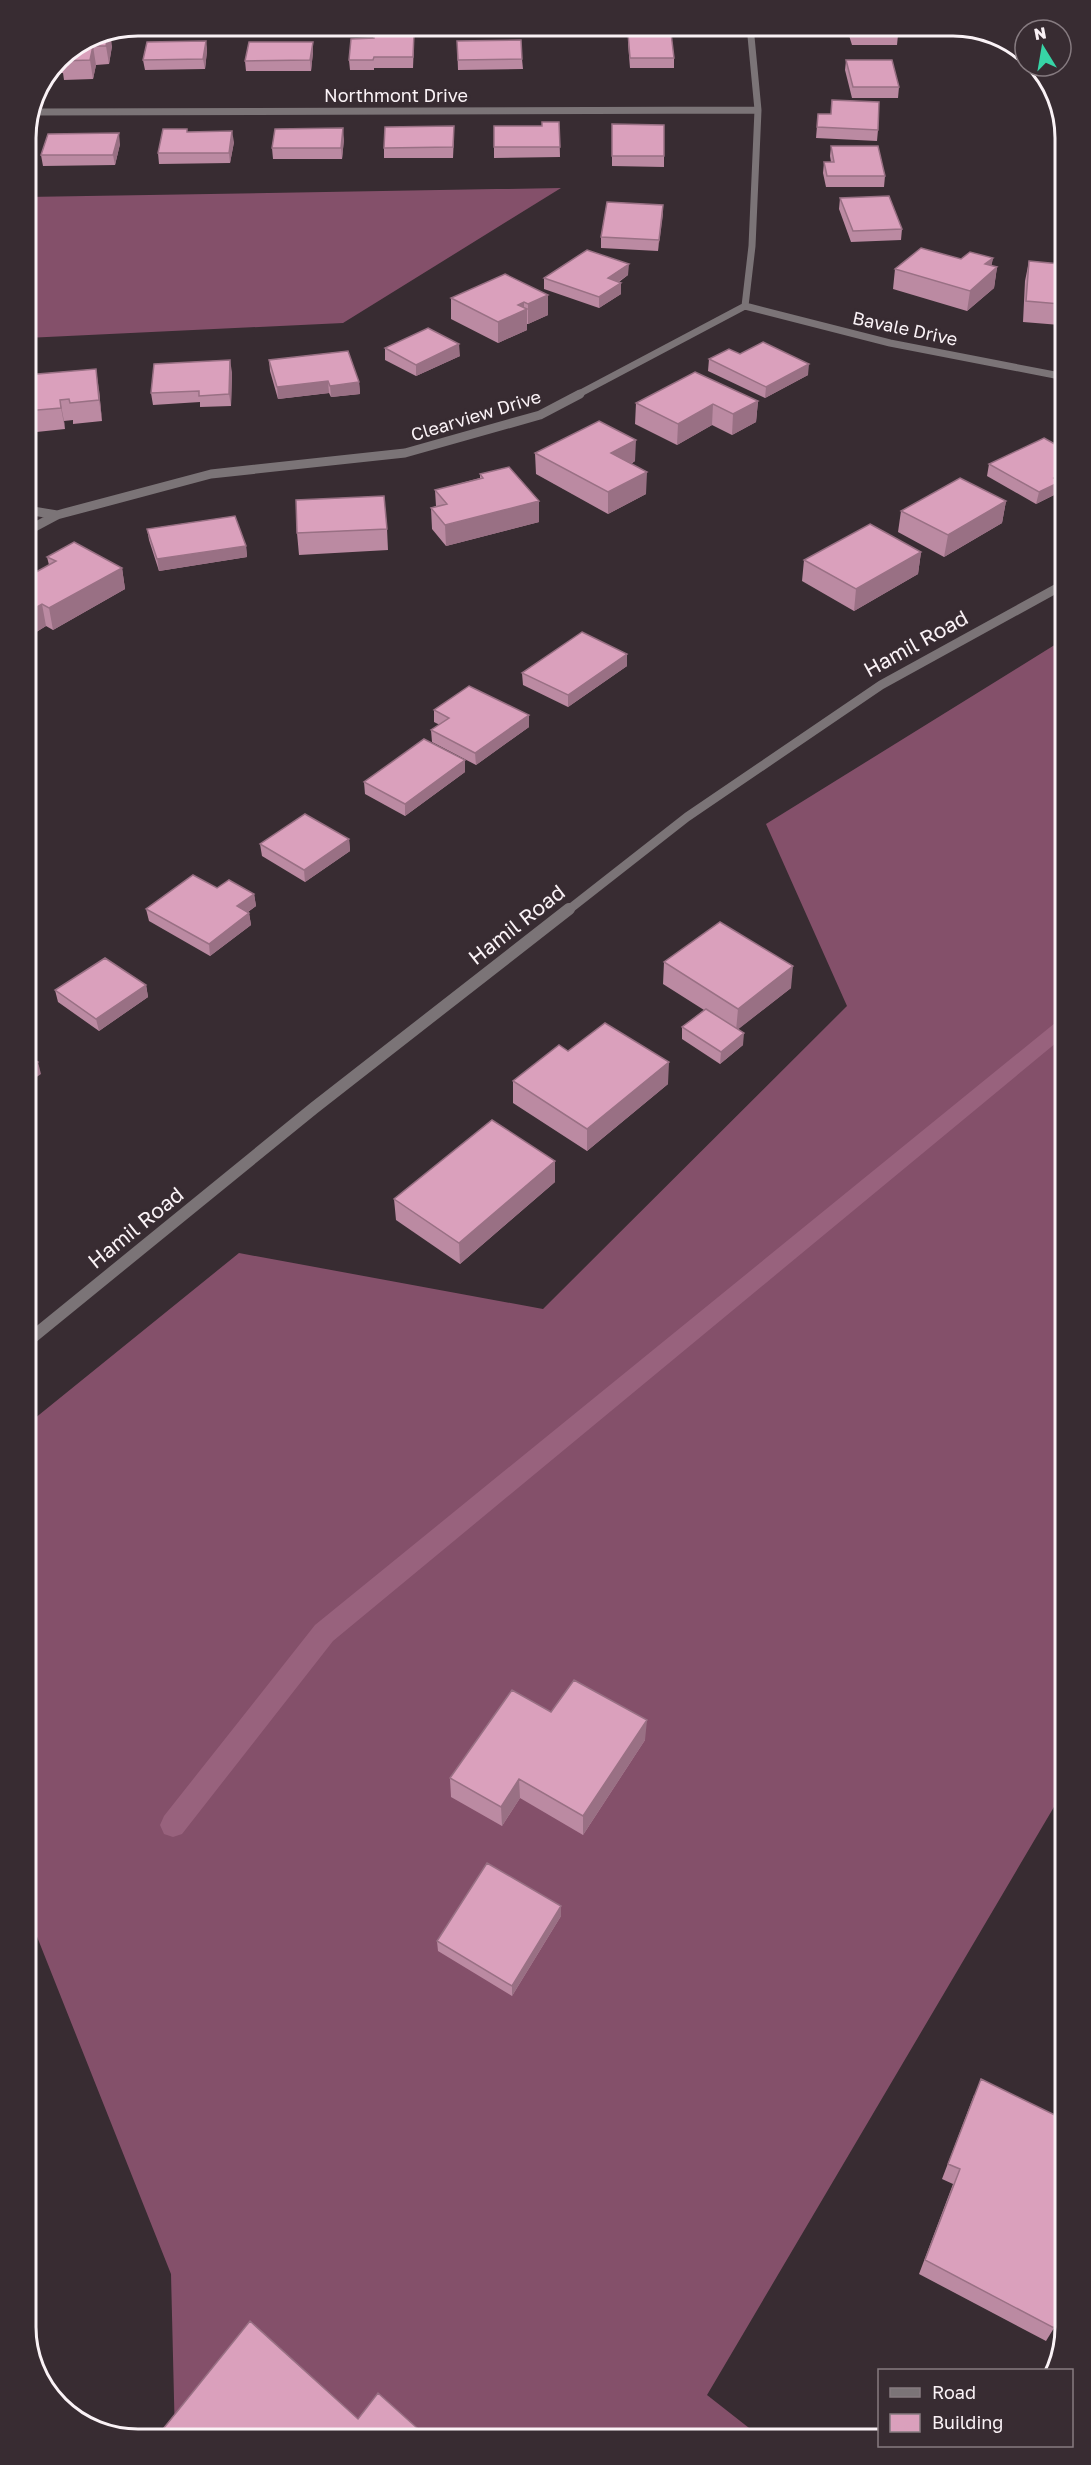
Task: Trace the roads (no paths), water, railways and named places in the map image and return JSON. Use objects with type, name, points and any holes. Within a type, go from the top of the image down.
[{"type":"street","points":[[746,306],[752,246],[758,110],[751,36]]},
{"type":"street","name":"Northmont Drive","points":[[39,112],[758,110]]},
{"type":"street","name":"Bavale Drive","points":[[746,306],[890,343],[1055,375]]},
{"type":"street","name":"Clearview Drive","points":[[36,526],[57,515],[211,474],[405,453],[540,416],[746,306]]},
{"type":"street","points":[[36,512],[57,515]]},
{"type":"street","name":"Hamil Road","points":[[36,1334],[314,1107],[687,817],[881,684],[1055,589]]},
{"type":"waterway","points":[[173,1825],[324,1633],[1055,1034]]}]
